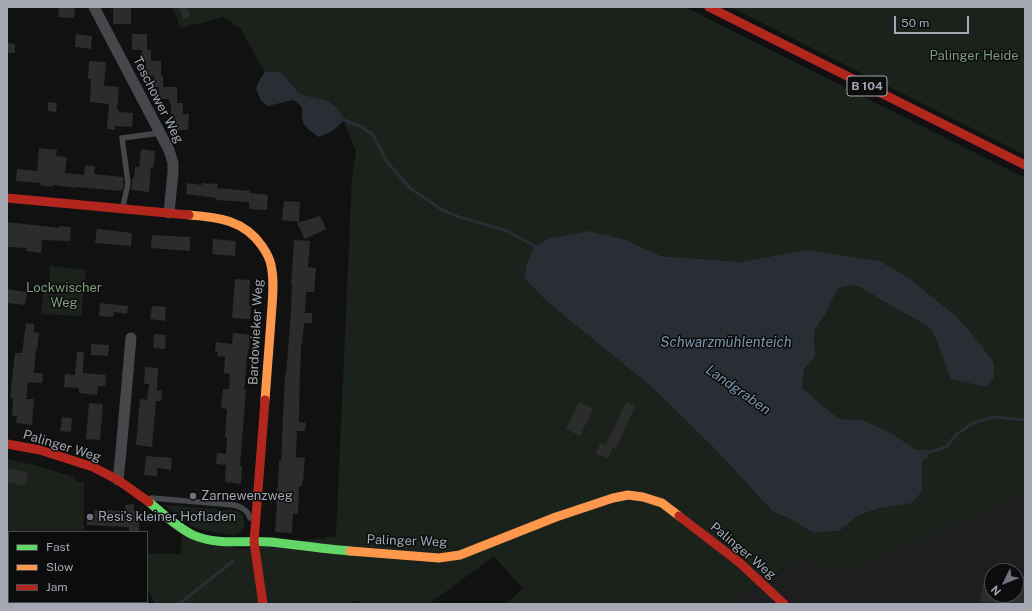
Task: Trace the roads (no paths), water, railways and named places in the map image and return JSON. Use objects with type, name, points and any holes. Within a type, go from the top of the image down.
[{"type":"street","name":"Teschower Weg","points":[[94,7],[169,150],[173,163],[173,172],[168,213]]},
{"type":"street","name":"B 104","points":[[709,7],[1025,165]]},
{"type":"street","name":"Bardowieker Weg","points":[[7,198],[122,208],[225,220],[244,228],[259,242],[271,263],[273,278],[254,542],[263,604]]},
{"type":"street","points":[[118,480],[131,338]]},
{"type":"street","name":"Palinger Weg","points":[[7,444],[40,450],[93,467],[118,480],[191,534],[207,540],[269,542],[334,550],[439,558],[460,555],[556,517],[613,498],[628,495],[642,497],[662,503],[740,563],[784,604]]},
{"type":"lane","points":[[122,208],[128,183],[122,138],[160,133]]},
{"type":"lane","points":[[144,498],[240,506],[249,515],[251,527],[246,535],[238,541],[232,542]]},
{"type":"water","points":[[274,71],[283,74],[297,91],[303,95],[328,101],[340,111],[344,120],[333,130],[319,137],[304,124],[302,118],[302,107],[293,100],[268,106],[261,101],[256,88],[265,72]]},
{"type":"water","name":"Schwarzmühlenteich","points":[[588,231],[626,240],[661,256],[740,262],[806,250],[880,261],[909,278],[957,317],[994,363],[994,377],[986,387],[951,379],[933,332],[925,324],[860,287],[852,285],[838,288],[825,315],[814,331],[815,357],[804,369],[802,388],[840,419],[863,420],[893,434],[916,450],[927,450],[928,457],[922,461],[922,491],[912,503],[880,508],[857,516],[839,531],[812,532],[793,520],[773,512],[716,450],[654,389],[545,300],[524,278],[526,267],[535,246],[551,238]]},
{"type":"waterway","name":"Landgraben","points":[[344,120],[362,127],[373,135],[387,162],[410,188],[442,210],[459,217],[505,230],[538,248]]},
{"type":"waterway","name":"Landgraben","points":[[924,454],[946,447],[957,434],[973,423],[993,417],[1025,420]]},
{"type":"waterway","points":[[179,604],[233,561]]},
{"type":"place","name":"Zarnewenzweg","points":[[193,496]]},
{"type":"place","name":"Resi's kleiner Hofladen","points":[[90,517]]},
{"type":"park label","name":"Palinger Heide","points":[[974,56]]},
{"type":"park label","name":"Lockwischer Weg","points":[[64,296]]}]
